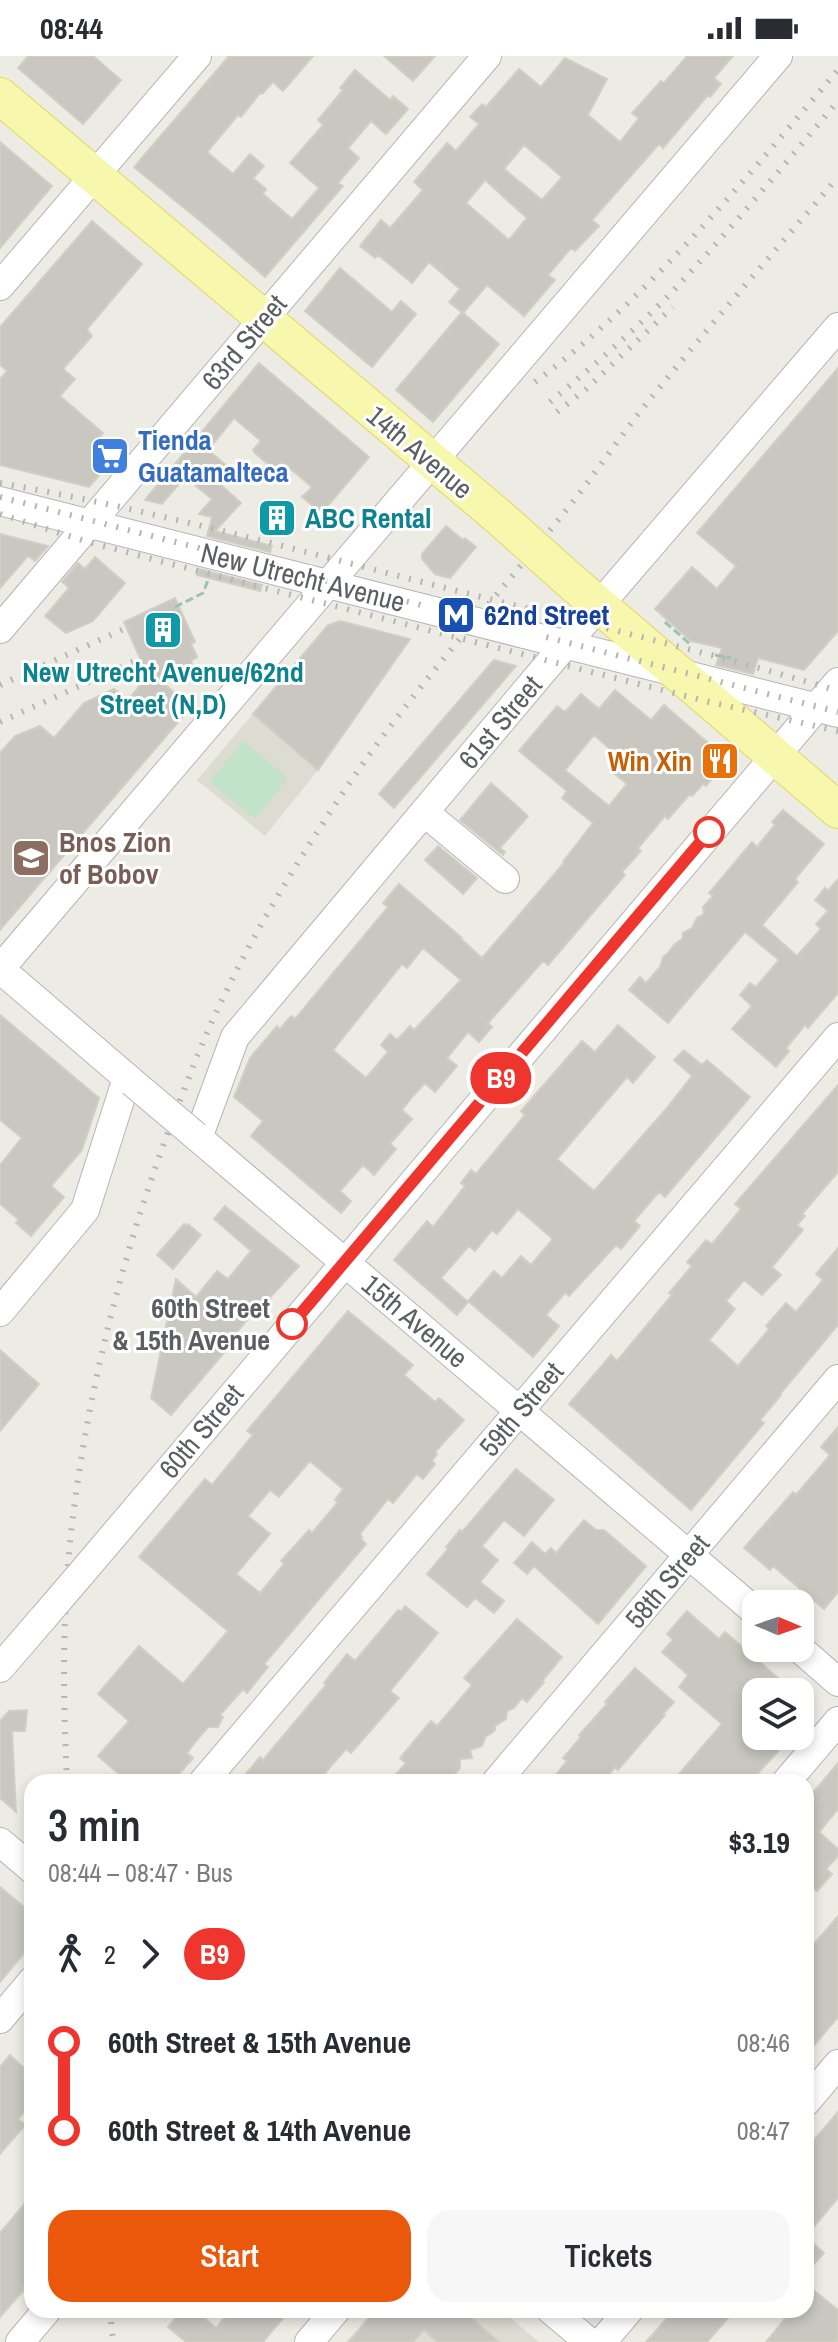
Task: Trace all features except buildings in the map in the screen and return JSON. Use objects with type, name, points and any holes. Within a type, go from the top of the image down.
[{"type":"main road","name":"14th Avenue","points":[[0,96],[499,517],[587,595],[684,659],[774,756],[838,810]]},
{"type":"street","points":[[0,286],[197,56]]},
{"type":"street","name":"63rd Street","points":[[0,629],[487,56]]},
{"type":"street","points":[[0,969],[778,56]]},
{"type":"street","name":"61st Street","points":[[197,1137],[235,1037],[566,645],[587,595],[838,327]]},
{"type":"street","name":"New Utrecht Avenue","points":[[0,501],[566,645],[684,659],[826,711]]},
{"type":"street","name":"60th Street","points":[[0,1668],[774,756],[826,711],[838,682]]},
{"type":"street","points":[[424,812],[505,879]]},
{"type":"street","name":"15th Avenue","points":[[0,969],[742,1600]]},
{"type":"street","name":"59th Street","points":[[210,1774],[838,1037]]},
{"type":"street","points":[[0,1312],[85,1210],[129,1080]]},
{"type":"street","name":"58th Street","points":[[503,1774],[838,1379]]},
{"type":"street","points":[[814,1661],[838,1682]]},
{"type":"street","points":[[793,1774],[838,1721]]},
{"type":"street","points":[[0,1842],[24,1862]]},
{"type":"street","points":[[0,2019],[24,1990]]},
{"type":"street","points":[[814,2092],[838,2064]]},
{"type":"street","points":[[20,2342],[40,2318]]},
{"type":"street","points":[[309,2342],[329,2318]]},
{"type":"street","points":[[560,2318],[589,2342]]},
{"type":"street","points":[[602,2342],[622,2318]]},
{"type":"path","points":[[175,607],[203,593],[208,580]]},
{"type":"path","points":[[665,622],[684,659]]},
{"type":"path","points":[[715,655],[731,658]]},
{"type":"shaded area","points":[[340,621],[410,639],[318,770],[265,836],[197,780],[328,625]]},
{"type":"shaded area","points":[[367,2318],[510,2318],[539,2342],[346,2342]]},
{"type":"green space","points":[[243,741],[288,778],[255,819],[209,782]]},
{"type":"railway","points":[[535,382],[578,348],[658,274],[732,194],[838,70]]},
{"type":"railway","points":[[550,402],[673,291],[838,101]]},
{"type":"railway","points":[[67,1774],[66,1595],[71,1533],[86,1428],[109,1324],[137,1222],[178,1106],[217,1010],[289,878],[385,734],[564,513],[670,374],[838,177]]},
{"type":"railway","points":[[557,412],[586,389],[673,307]]},
{"type":"railway","points":[[0,483],[220,530],[688,649],[838,691]]},
{"type":"railway","points":[[0,497],[838,712]]},
{"type":"railway","points":[[0,514],[171,564],[705,701],[838,731]]},
{"type":"railway","points":[[0,685],[126,628]]},
{"type":"railway","points":[[0,722],[139,659]]},
{"type":"railway","points":[[111,2318],[113,2342]]},
{"type":"bus line","name":"B9","points":[[292,1324],[709,832]]},
{"type":"place","name":"Tienda Guatamalteca","points":[[110,456]]},
{"type":"place","name":"ABC Rental","points":[[277,518]]},
{"type":"place","name":"62nd Street","points":[[456,615]]},
{"type":"place","name":"New Utrecht Avenue/62nd Street (N,D)","points":[[163,630]]},
{"type":"place","name":"Win Xin","points":[[720,761]]},
{"type":"place","name":"Bnos Zion of Bobov","points":[[31,858]]},
{"type":"place","name":"60th Street & 15th Avenue","points":[[292,1324]]}]
